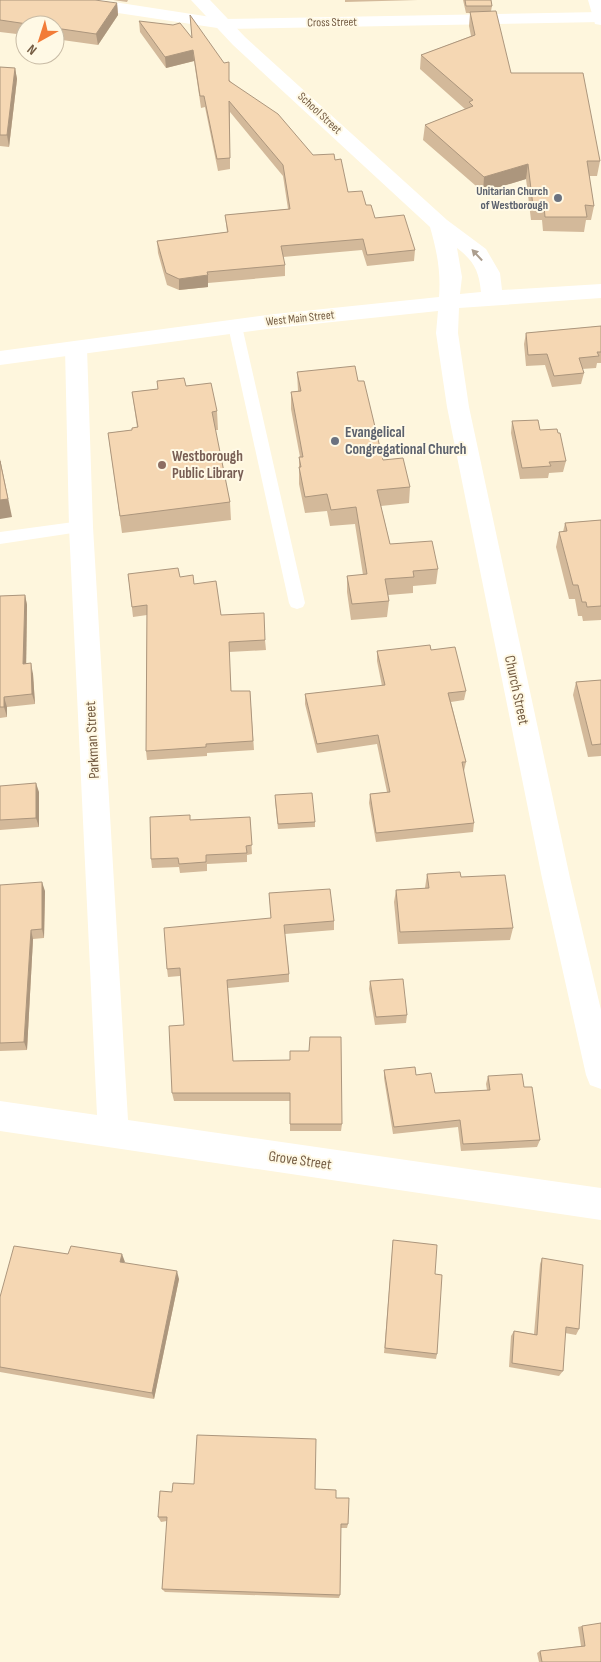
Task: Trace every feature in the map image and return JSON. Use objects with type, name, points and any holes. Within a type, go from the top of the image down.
[{"type":"street","name":"Cross Street","points":[[65,0],[224,24],[601,18]]},
{"type":"street","name":"School Street","points":[[200,0],[239,41],[440,225],[479,254],[490,272],[492,298]]},
{"type":"street","points":[[597,0],[601,18]]},
{"type":"street","points":[[440,225],[448,253],[451,277],[448,304]]},
{"type":"street","name":"West Main Street","points":[[0,358],[235,326],[492,298],[601,291]]},
{"type":"street","name":"Church Street","points":[[448,304],[447,333],[458,407],[556,878],[601,1074]]},
{"type":"street","name":"Parkman Street","points":[[76,348],[81,527],[113,1132]]},
{"type":"street","name":"Grove Street","points":[[0,1116],[601,1204]]},
{"type":"lane","points":[[235,326],[297,603]]},
{"type":"lane","points":[[0,538],[81,527]]},
{"type":"building","points":[[0,0],[95,0],[117,3],[96,34],[65,29],[65,15],[15,15],[15,22],[0,20]]},
{"type":"building","points":[[465,0],[491,0],[492,6],[466,6]]},
{"type":"building","points":[[496,11],[511,73],[583,73],[600,161],[587,161],[594,206],[585,205],[587,217],[545,217],[544,206],[533,206],[528,164],[484,177],[425,125],[473,106],[469,102],[473,100],[421,55],[475,35],[470,12]]},
{"type":"building","points":[[190,15],[224,63],[229,62],[229,81],[278,114],[313,155],[334,154],[335,160],[341,159],[348,192],[362,191],[366,205],[371,205],[375,218],[404,215],[415,250],[367,255],[363,239],[281,246],[285,265],[207,272],[208,275],[179,279],[166,273],[157,241],[228,232],[225,215],[290,209],[283,165],[229,101],[230,158],[217,159],[204,96],[200,96],[193,50],[165,57],[139,21],[173,25],[180,23],[192,38]]},
{"type":"building","points":[[0,67],[15,68],[7,135],[0,135]]},
{"type":"building","points":[[601,326],[601,352],[597,352],[599,356],[579,358],[584,373],[554,376],[547,354],[528,355],[526,333]]},
{"type":"building","name":"Evangelical Congregational Church","points":[[355,366],[358,381],[364,381],[383,460],[403,458],[410,487],[377,490],[390,544],[432,541],[438,569],[413,571],[414,577],[385,579],[389,601],[352,604],[347,576],[367,574],[356,507],[331,510],[327,494],[305,497],[299,467],[301,467],[299,457],[303,457],[291,392],[301,391],[297,372]]},
{"type":"building","name":"Westborough Public Library","points":[[184,378],[186,386],[211,383],[217,411],[212,412],[230,502],[120,516],[108,433],[132,430],[132,428],[138,427],[132,392],[158,389],[157,381]]},
{"type":"building","points":[[538,420],[540,430],[557,429],[558,433],[560,433],[566,461],[549,462],[551,466],[522,468],[512,421]]},
{"type":"building","points":[[0,461],[8,499],[0,500]]},
{"type":"building","points":[[601,520],[601,606],[587,607],[586,602],[582,602],[578,585],[573,585],[559,532],[567,531],[565,523]]},
{"type":"building","points":[[178,568],[180,577],[193,575],[194,584],[216,581],[221,615],[264,613],[265,640],[229,642],[231,691],[250,691],[253,741],[206,744],[206,747],[146,751],[147,605],[132,607],[128,574]]},
{"type":"building","points":[[25,595],[23,664],[31,663],[32,694],[4,697],[4,707],[0,707],[0,596]]},
{"type":"building","points":[[430,645],[431,650],[455,647],[466,691],[448,693],[466,762],[462,762],[474,823],[376,833],[370,794],[390,792],[378,735],[317,744],[305,694],[385,685],[377,651]]},
{"type":"building","points":[[601,680],[601,744],[592,745],[576,682]]},
{"type":"building","points":[[36,783],[36,818],[0,820],[0,786]]},
{"type":"building","points":[[312,793],[315,822],[278,824],[275,795]]},
{"type":"building","points":[[190,815],[190,820],[250,817],[252,845],[246,846],[247,853],[206,855],[206,862],[179,864],[178,858],[151,859],[150,817]]},
{"type":"building","points":[[460,872],[461,877],[505,875],[513,928],[400,932],[396,890],[429,888],[427,874]]},
{"type":"building","points":[[42,882],[42,929],[31,930],[24,1042],[0,1043],[0,885]]},
{"type":"building","points":[[330,889],[334,921],[284,925],[289,974],[227,980],[233,1061],[290,1060],[290,1051],[309,1051],[310,1037],[341,1037],[342,1124],[290,1124],[290,1093],[172,1093],[169,1026],[184,1025],[180,968],[167,969],[164,928],[271,918],[269,893]]},
{"type":"building","points":[[403,979],[407,1015],[376,1017],[370,981]]},
{"type":"building","points":[[415,1067],[416,1075],[431,1073],[435,1093],[490,1090],[488,1076],[522,1074],[524,1087],[532,1087],[540,1140],[463,1144],[460,1120],[394,1127],[384,1070]]},
{"type":"building","points":[[393,1240],[437,1245],[435,1274],[442,1275],[437,1354],[385,1348]]},
{"type":"building","points":[[14,1246],[68,1254],[71,1246],[122,1254],[120,1262],[177,1271],[152,1393],[0,1367],[0,1297]]},
{"type":"building","points":[[542,1258],[583,1265],[579,1329],[566,1327],[563,1371],[512,1363],[514,1331],[537,1335]]},
{"type":"building","points":[[197,1435],[316,1439],[315,1489],[336,1490],[336,1498],[349,1498],[348,1524],[341,1524],[340,1595],[162,1589],[167,1517],[158,1517],[160,1491],[172,1492],[173,1483],[194,1484]]},
{"type":"building","points":[[601,1623],[601,1662],[542,1662],[540,1651],[585,1646],[582,1626]]},
{"type":"place","name":"Unitarian Church of Westborough","points":[[558,198]]},
{"type":"place","name":"Evangelical Congregational Church","points":[[335,441]]},
{"type":"place","name":"Westborough Public Library","points":[[162,465]]}]
